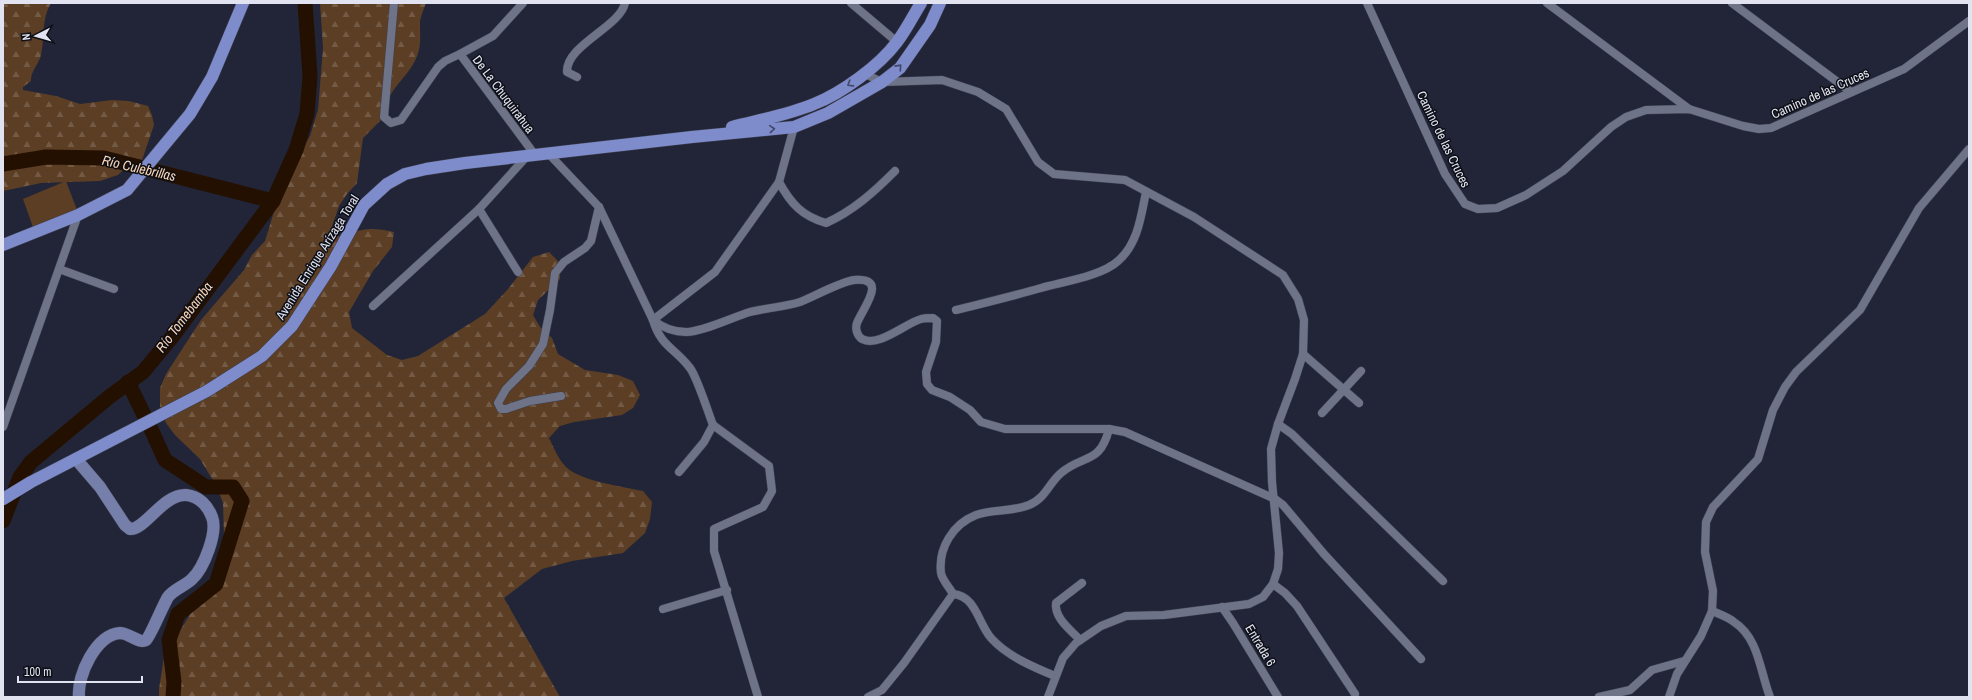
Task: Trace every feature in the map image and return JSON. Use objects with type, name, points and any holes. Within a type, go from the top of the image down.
[{"type":"main road","points":[[3,245],[78,215],[127,190],[156,157],[190,114],[212,77],[243,3]]},
{"type":"main road","name":"Avenida Enrique Arízaga Toral","points":[[692,136],[787,113],[815,104],[865,74],[882,60],[897,42],[921,3]]},
{"type":"main road","name":"Avenida Enrique Arízaga Toral","points":[[3,499],[31,482],[207,391],[262,356],[292,326],[331,266],[364,205],[387,184],[405,174],[426,169],[532,155],[692,136],[794,127],[828,113],[882,82],[900,68],[930,25],[940,3]]},
{"type":"street","name":"De La Chuquirahua","points":[[394,3],[390,67],[384,106],[384,117],[392,123],[401,120],[438,67],[445,61],[460,54],[532,155]]},
{"type":"street","points":[[460,54],[493,36],[523,3]]},
{"type":"street","points":[[576,77],[567,72],[569,61],[589,39],[624,8],[625,3]]},
{"type":"street","points":[[851,3],[897,42]]},
{"type":"street","name":"Camino de las Cruces","points":[[1367,3],[1445,174],[1465,204],[1478,210],[1497,208],[1526,195],[1563,171],[1611,127],[1626,117],[1646,110],[1689,109],[1743,126],[1771,128],[1912,65],[1969,20]]},
{"type":"street","points":[[1547,3],[1689,109]]},
{"type":"street","points":[[1732,3],[1851,92]]},
{"type":"street","points":[[865,74],[882,82],[942,80],[978,92],[1006,109],[1038,162],[1054,174],[1125,180],[1194,217],[1283,275],[1298,299],[1304,320],[1303,354],[1278,424],[1271,450],[1272,482],[1279,553],[1278,569],[1273,584],[1263,597],[1249,604],[1164,615],[1126,616],[1101,626],[1080,640],[1063,658],[1054,676],[1048,697]]},
{"type":"street","points":[[653,320],[715,272],[779,182],[794,127]]},
{"type":"street","points":[[1669,697],[1677,674],[1701,636],[1712,611],[1713,591],[1705,552],[1706,522],[1713,507],[1758,459],[1773,410],[1796,372],[1860,310],[1920,208],[1969,149]]},
{"type":"street","points":[[548,154],[599,207],[653,320],[657,333],[662,341],[691,369],[713,425],[768,466],[772,490],[763,507],[714,529],[714,551],[758,697]]},
{"type":"street","points":[[373,306],[479,209],[532,155]]},
{"type":"street","points":[[779,182],[786,194],[803,214],[826,223],[844,215],[860,203],[895,171]]},
{"type":"street","points":[[956,310],[1072,280],[1110,268],[1119,261],[1127,251],[1139,228],[1146,192]]},
{"type":"street","points":[[561,396],[530,401],[506,409],[501,409],[498,403],[506,389],[529,366],[543,344],[550,310],[555,273],[558,267],[585,248],[591,241],[599,207]]},
{"type":"street","points":[[479,209],[518,272]]},
{"type":"street","points":[[3,428],[78,215]]},
{"type":"street","points":[[59,270],[114,289]]},
{"type":"street","points":[[653,320],[669,330],[689,332],[750,313],[799,302],[852,280],[865,281],[870,284],[872,296],[856,324],[857,333],[863,339],[871,341],[893,334],[921,319],[933,318],[937,321],[938,329],[936,342],[926,372],[927,384],[932,390],[950,397],[970,410],[981,422],[1005,429],[1109,429],[1125,432],[1274,499],[1283,505],[1324,554],[1420,659]]},
{"type":"street","points":[[1303,354],[1359,403]]},
{"type":"street","points":[[1322,413],[1343,388],[1361,371]]},
{"type":"street","points":[[1278,424],[1292,434],[1443,581]]},
{"type":"street","points":[[679,472],[704,442],[713,425]]},
{"type":"street","points":[[953,594],[941,574],[945,543],[957,526],[976,515],[994,511],[1020,509],[1041,498],[1060,474],[1078,463],[1093,457],[1106,443],[1109,429]]},
{"type":"street","points":[[76,459],[100,487],[125,525],[130,529],[136,528],[174,497],[185,495],[195,497],[208,508],[213,519],[214,534],[201,566],[194,577],[169,595],[159,612],[148,638],[143,641],[121,633],[113,635],[97,647],[84,667],[79,686],[79,697]]},
{"type":"street","points":[[1080,640],[1055,610],[1056,603],[1082,583]]},
{"type":"street","points":[[1273,584],[1285,593],[1297,606],[1355,694]]},
{"type":"street","points":[[663,609],[727,590]]},
{"type":"street","points":[[953,594],[962,595],[969,600],[991,638],[1001,647],[1030,665],[1054,676]]},
{"type":"street","points":[[868,697],[882,690],[904,663],[953,594]]},
{"type":"street","name":"Entrada 6","points":[[1222,607],[1278,697]]},
{"type":"street","points":[[1712,611],[1735,622],[1745,632],[1758,656],[1770,697]]},
{"type":"street","points":[[1599,697],[1630,690],[1652,670],[1684,661]]},
{"type":"green space","points":[[3,3],[51,3],[44,22],[41,55],[32,74],[31,81],[23,87],[23,90],[56,96],[80,104],[112,100],[129,101],[148,106],[154,125],[141,163],[124,169],[118,175],[100,181],[41,183],[3,191]]},
{"type":"green space","points":[[320,3],[426,3],[420,21],[420,45],[415,60],[390,96],[385,109],[384,117],[363,138],[357,183],[339,206],[328,238],[366,229],[394,232],[392,247],[373,271],[349,312],[352,328],[387,355],[402,360],[418,356],[485,314],[508,289],[533,257],[549,252],[560,263],[560,279],[538,300],[533,315],[540,327],[552,338],[558,354],[585,370],[618,375],[633,381],[640,395],[633,408],[622,415],[574,422],[560,426],[549,438],[556,453],[566,467],[573,472],[603,483],[643,491],[652,502],[650,519],[645,533],[623,553],[572,561],[542,569],[504,598],[560,697],[159,697],[164,657],[208,585],[220,555],[224,538],[223,503],[217,487],[200,459],[175,435],[166,423],[160,406],[160,388],[166,374],[201,320],[244,270],[252,255],[265,241],[281,189],[310,136],[318,110],[323,48]]},
{"type":"green space","points":[[66,181],[77,210],[34,230],[23,199]]},
{"type":"waterway","name":"Río Tomebamba","points":[[3,521],[20,477],[31,462],[109,397],[143,372],[172,337],[273,201],[296,150],[307,114],[310,76],[305,3]]},
{"type":"waterway","name":"Río Culebrillas","points":[[3,164],[46,157],[104,158],[273,201]]},
{"type":"waterway","points":[[128,382],[144,415]]},
{"type":"waterway","points":[[151,429],[165,460],[206,487],[233,487],[242,501],[216,584],[178,614],[169,640],[174,682],[173,697]]}]
